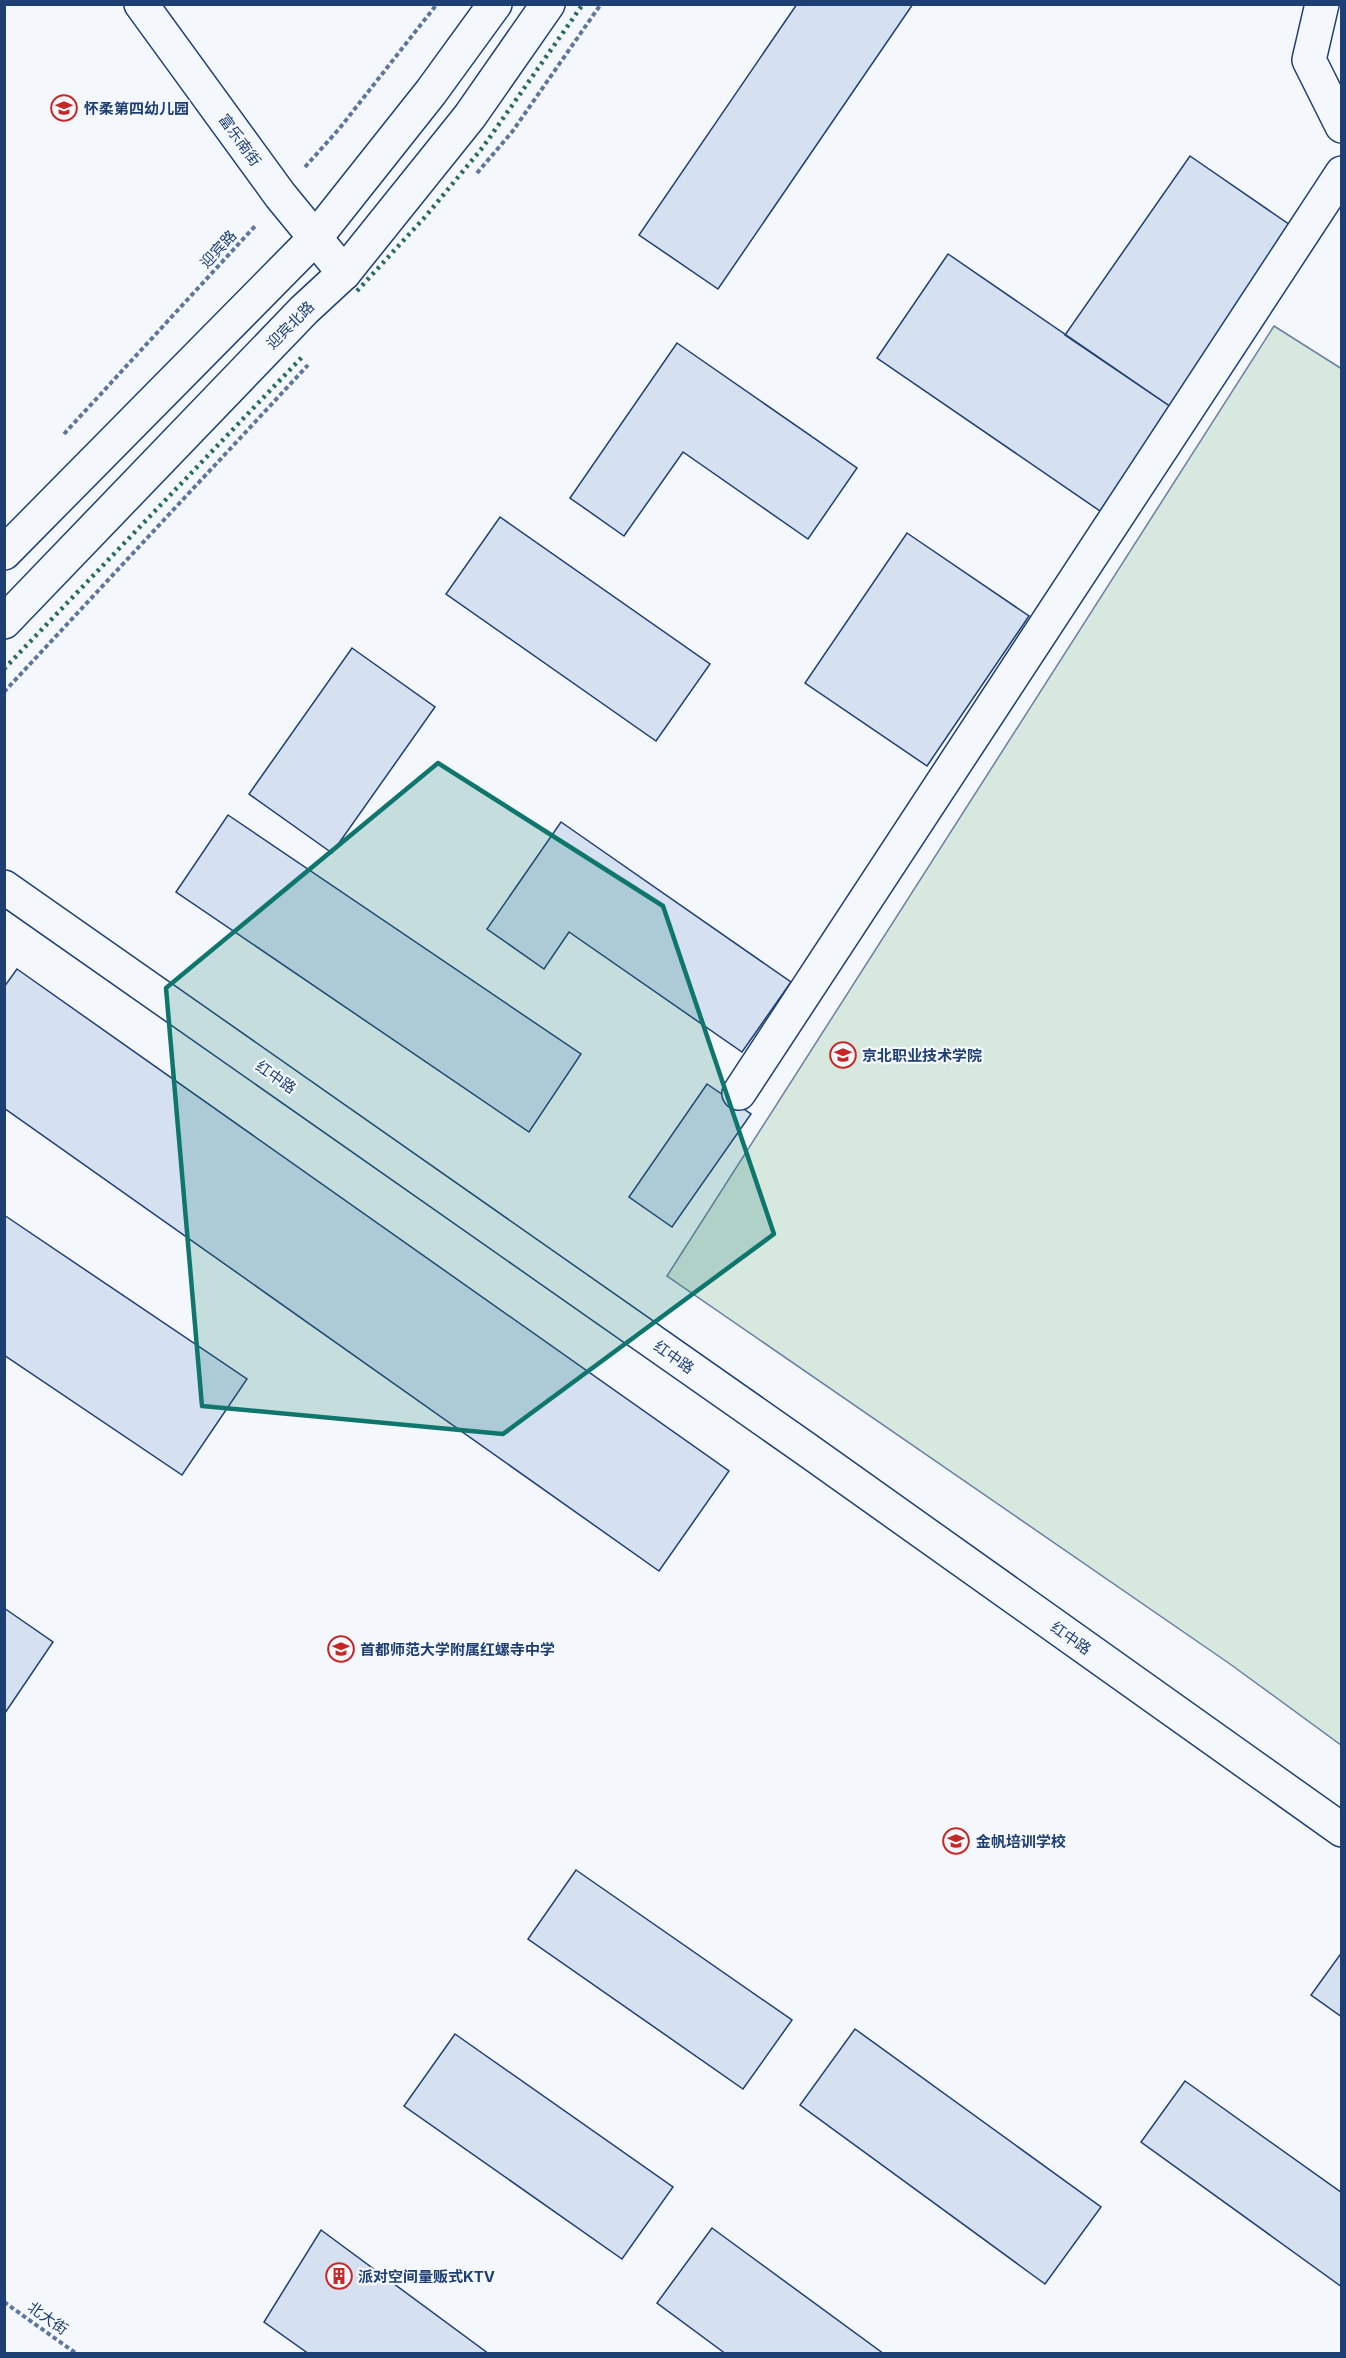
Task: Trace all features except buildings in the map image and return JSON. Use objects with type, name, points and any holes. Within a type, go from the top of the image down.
[{"type":"street","name":"富乐南街","points":[[141,4],[280,195],[344,273]]},
{"type":"street","points":[[4,553],[316,237],[431,92],[495,4]]},
{"type":"street","name":"迎宾北路","points":[[4,622],[304,310],[344,273],[470,116],[548,4]]},
{"type":"street","points":[[1322,4],[1309,60],[1341,126]]},
{"type":"street","points":[[739,1093],[1341,172]]},
{"type":"street","name":"红中路","points":[[4,886],[1341,1830]]},
{"type":"path","name":"迎宾路","points":[[60,438],[241,243],[339,129],[437,4]]},
{"type":"path","name":"北大街","points":[[4,2302],[77,2354]]},
{"type":"highlighted area","points":[[438,763],[663,906],[774,1234],[503,1434],[202,1406],[166,988]]},
{"type":"shaded area","points":[[1274,326],[1342,369],[1341,1745],[1230,1664],[667,1276]]},
{"type":"hedge","points":[[357,291],[425,217],[483,147],[583,4]]},
{"type":"hedge","points":[[4,669],[304,355]]},
{"type":"place","name":"怀柔第四幼儿园","points":[[64,108]]},
{"type":"place","name":"京北职业技术学院","points":[[843,1055]]},
{"type":"place","name":"首都师范大学附属红螺寺中学","points":[[341,1649]]},
{"type":"place","name":"金帆培训学校","points":[[956,1841]]},
{"type":"place","name":"派对空间量贩式KTV","points":[[339,2276]]}]
